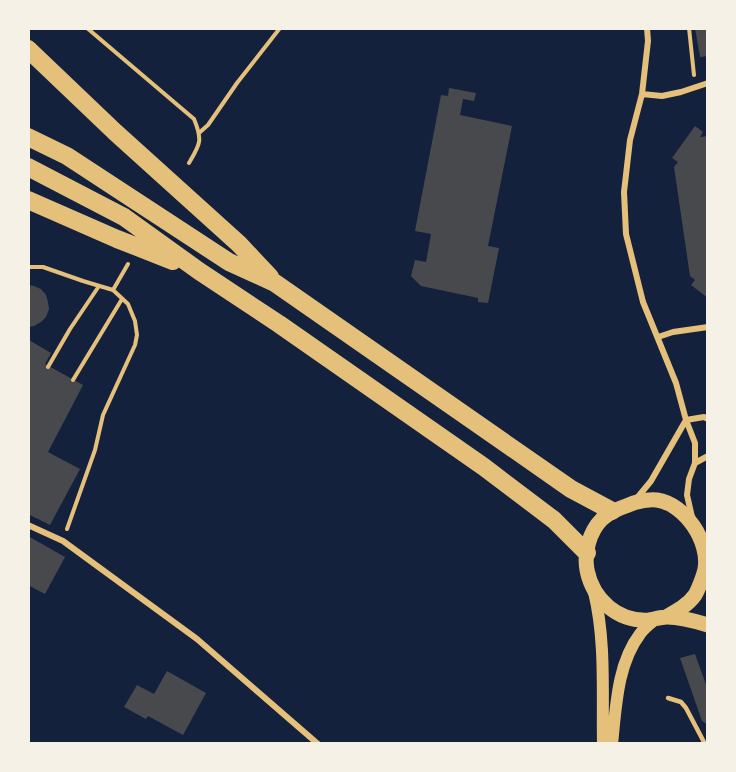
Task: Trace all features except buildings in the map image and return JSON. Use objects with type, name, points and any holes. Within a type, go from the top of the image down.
[{"type":"highway","points":[[28,49],[115,132],[239,243],[275,283]]},
{"type":"highway","points":[[28,137],[67,156],[230,262],[275,283],[571,489],[612,511]]},
{"type":"highway","points":[[28,167],[124,217],[199,271],[279,324],[493,474],[554,520],[586,553]]},
{"type":"highway","points":[[28,200],[199,271]]},
{"type":"main road","points":[[603,744],[599,618],[588,574],[586,553],[597,525],[612,511],[645,500],[659,500],[679,510],[695,526],[704,547],[706,570],[695,595],[682,608],[661,618],[638,636],[627,657],[618,693],[612,744]]},
{"type":"main road","points":[[593,588],[615,614],[634,619],[661,618],[694,621],[708,625]]},
{"type":"street","points":[[647,28],[648,41],[642,93],[630,140],[624,192],[626,234],[644,302],[676,383],[695,443],[695,463],[689,479],[687,495],[695,526]]},
{"type":"street","points":[[642,93],[662,96],[708,83]]},
{"type":"street","points":[[658,337],[673,332],[708,327]]},
{"type":"street","points":[[686,420],[708,418]]},
{"type":"street","points":[[631,504],[651,481],[686,420]]},
{"type":"street","points":[[695,463],[708,456]]},
{"type":"street","points":[[28,525],[63,541],[197,639],[318,744]]},
{"type":"lane","points":[[668,698],[681,702],[686,708],[705,744]]},
{"type":"path","points":[[87,28],[194,119],[199,133],[199,144],[189,163]]},
{"type":"path","points":[[199,133],[208,125],[280,28]]},
{"type":"path","points":[[689,28],[695,88]]},
{"type":"path","points":[[113,290],[133,256]]},
{"type":"path","points":[[28,267],[43,267],[113,290],[128,304],[135,321],[137,335],[135,345],[103,415],[95,450],[63,541]]},
{"type":"path","points":[[48,367],[99,286]]},
{"type":"path","points":[[73,380],[122,299]]}]
